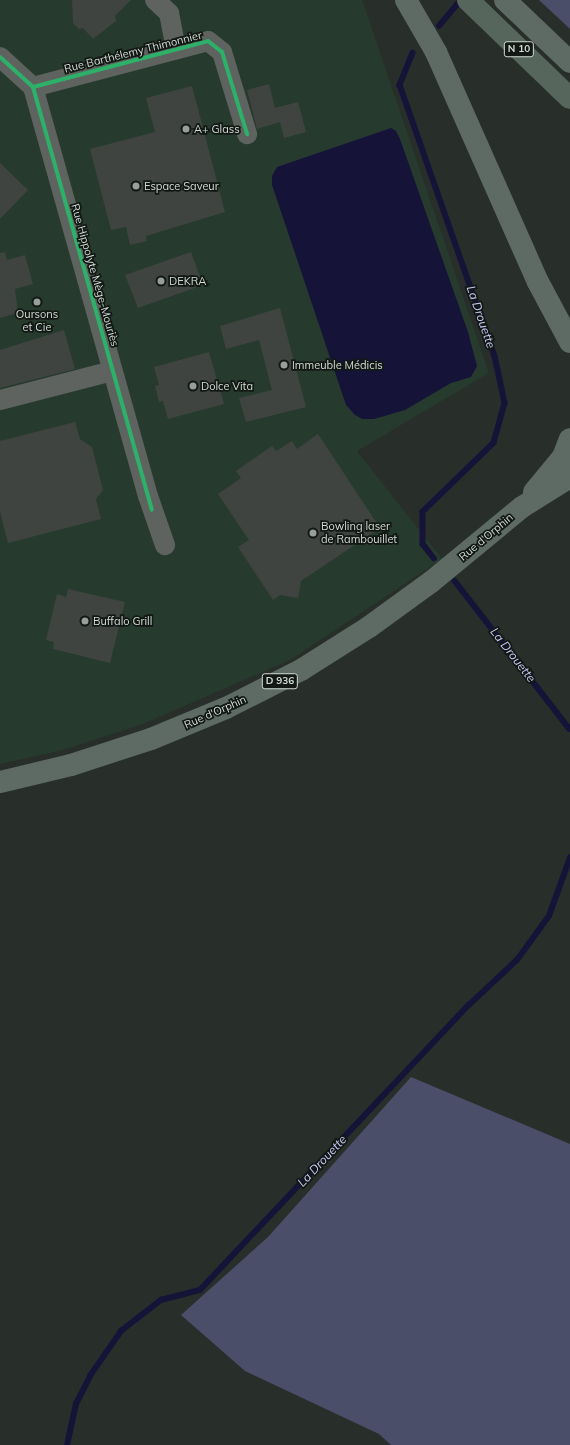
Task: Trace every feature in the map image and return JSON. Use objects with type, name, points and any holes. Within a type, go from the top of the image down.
[{"type":"highway","name":"N 10","points":[[468,0],[570,98]]},
{"type":"main road","points":[[406,0],[436,52],[538,282],[570,342]]},
{"type":"main road","name":"N 10","points":[[505,0],[570,62]]},
{"type":"main road","name":"Rue d'Orphin","points":[[522,507],[563,457],[570,439]]},
{"type":"main road","name":"Rue d'Orphin","points":[[0,782],[71,765],[151,739],[226,708],[301,670],[369,627],[419,591],[522,507],[570,477]]},
{"type":"street","name":"Rue Barthélemy Thimonnier","points":[[155,0],[168,13],[176,49]]},
{"type":"street","name":"Rue Barthélemy Thimonnier","points":[[33,87],[208,41],[222,52],[247,134]]},
{"type":"street","points":[[0,57],[33,87]]},
{"type":"street","name":"Rue Hippolyte Mège-Mouriès","points":[[33,87],[152,510],[165,545]]},
{"type":"street","points":[[0,400],[112,371]]},
{"type":"shaded area","points":[[0,0],[362,0],[489,373],[357,451],[442,559],[290,660],[143,724],[63,750],[0,764]]},
{"type":"shaded area","points":[[539,0],[570,0],[570,29]]},
{"type":"shaded area","points":[[391,128],[396,131],[400,139],[468,332],[477,366],[471,377],[451,383],[405,410],[374,419],[362,419],[355,415],[346,405],[272,185],[272,176],[277,167]]},
{"type":"shaded area","points":[[411,1077],[570,1144],[570,1445],[391,1445],[379,1434],[245,1371],[181,1315],[268,1237]]},
{"type":"building","points":[[72,0],[131,0],[115,16],[116,21],[93,39],[83,28],[79,29],[73,23]]},
{"type":"building","points":[[269,84],[275,108],[298,102],[306,132],[284,138],[280,122],[257,129],[247,90]]},
{"type":"building","points":[[192,86],[225,212],[146,236],[147,241],[130,245],[126,227],[111,230],[90,149],[155,132],[146,98]]},
{"type":"building","points":[[0,163],[28,190],[0,219]]},
{"type":"building","points":[[5,252],[7,260],[25,255],[33,284],[15,289],[18,313],[0,318],[0,253]]},
{"type":"building","name":"DEKRA","points":[[191,252],[203,285],[138,308],[125,275]]},
{"type":"building","name":"Immeuble Médicis","points":[[280,308],[306,407],[246,422],[239,398],[272,390],[259,340],[226,349],[220,326]]},
{"type":"building","points":[[64,330],[75,369],[0,388],[0,350]]},
{"type":"building","points":[[209,352],[224,404],[168,419],[163,401],[159,402],[155,386],[159,385],[154,367]]},
{"type":"building","points":[[75,422],[80,439],[92,447],[103,490],[96,499],[101,519],[8,543],[0,512],[0,441]]},
{"type":"building","points":[[318,434],[380,528],[301,581],[298,598],[280,595],[273,600],[238,547],[249,540],[218,494],[241,478],[236,471],[272,446],[276,451],[292,441],[297,449]]},
{"type":"building","name":"Buffalo Grill","points":[[68,589],[125,602],[110,663],[53,649],[54,642],[46,640],[57,594],[66,597]]},
{"type":"waterway","name":"La Drouette","points":[[439,26],[458,3]]},
{"type":"waterway","name":"La Drouette","points":[[413,53],[400,85],[495,356],[505,403],[494,443],[423,512],[423,544],[434,558]]},
{"type":"waterway","name":"La Drouette","points":[[455,581],[570,729]]},
{"type":"waterway","name":"La Drouette","points":[[67,1445],[76,1404],[90,1376],[121,1331],[161,1300],[200,1290],[469,1005],[517,960],[549,916],[570,858]]},
{"type":"cycle path","points":[[33,87],[208,41],[222,52],[247,134]]},
{"type":"cycle path","points":[[0,57],[33,87],[152,510]]},
{"type":"place","name":"A+ Glass","points":[[186,129]]},
{"type":"place","name":"Espace Saveur","points":[[136,186]]},
{"type":"place","name":"DEKRA","points":[[161,281]]},
{"type":"place","name":"Oursons et Cie","points":[[37,302]]},
{"type":"place","name":"Immeuble Médicis","points":[[284,365]]},
{"type":"place","name":"Dolce Vita","points":[[193,386]]},
{"type":"place","name":"Bowling laser de Rambouillet","points":[[313,533]]},
{"type":"place","name":"Buffalo Grill","points":[[85,621]]}]
